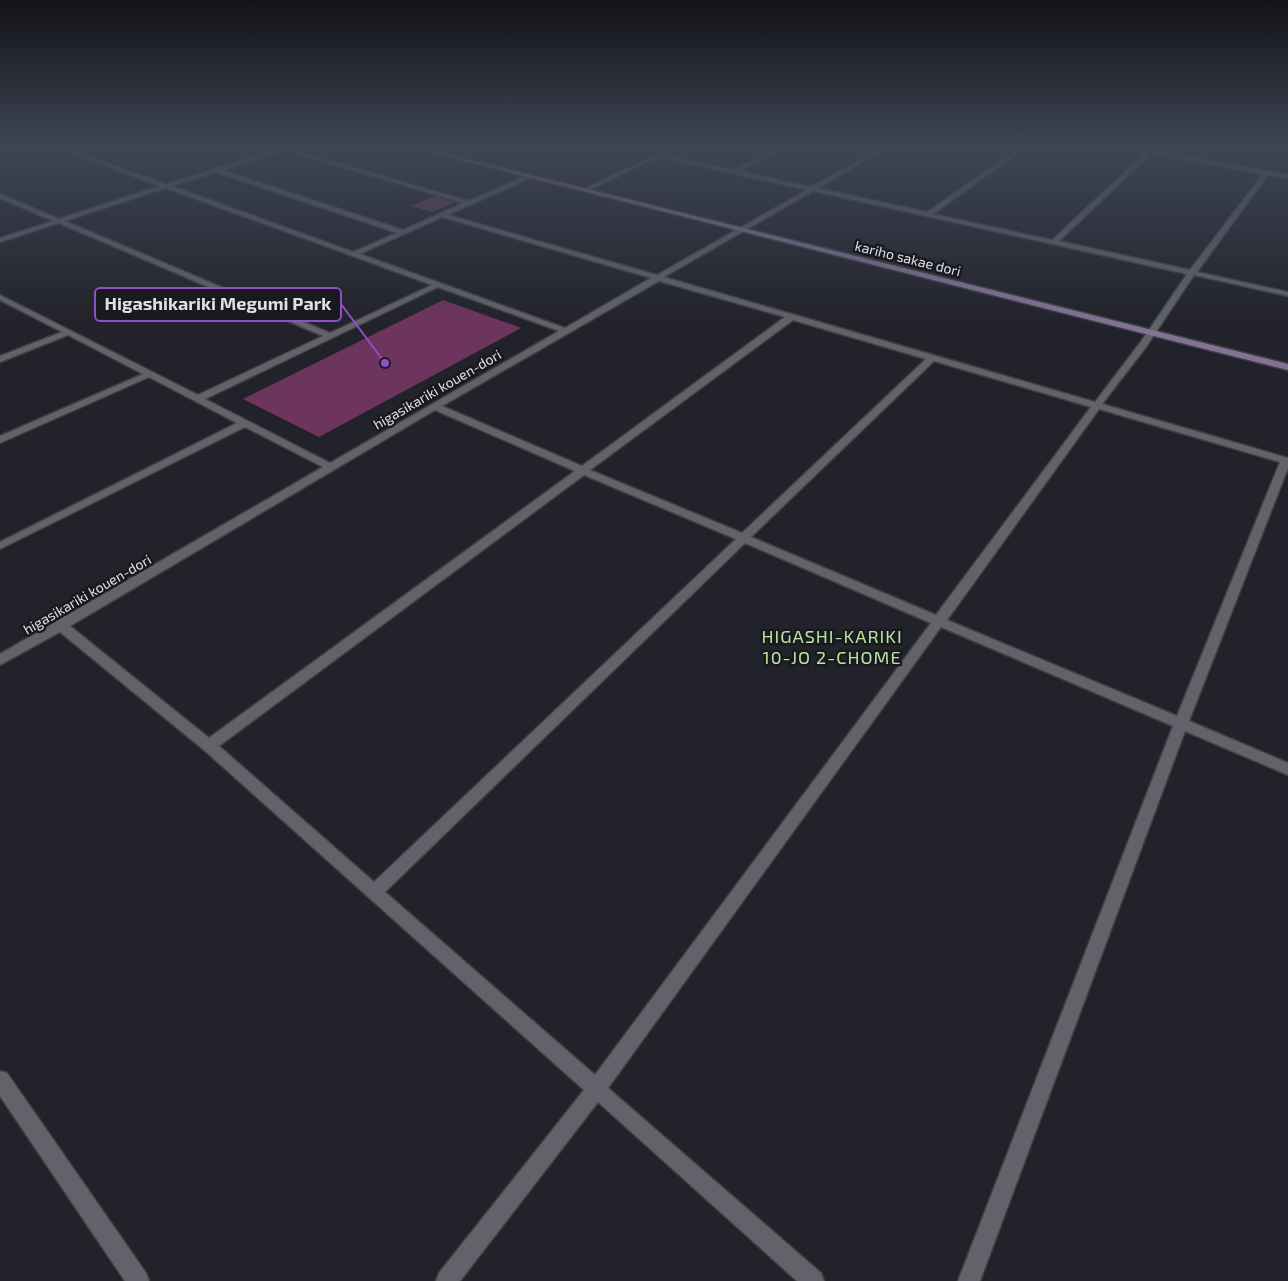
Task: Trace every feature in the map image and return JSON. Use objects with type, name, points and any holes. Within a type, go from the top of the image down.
[{"type":"street","points":[[20,205],[330,336]]},
{"type":"street","points":[[0,240],[111,205]]},
{"type":"street","points":[[215,205],[567,331]]},
{"type":"street","points":[[320,205],[402,232]]},
{"type":"street","points":[[354,254],[464,205]]},
{"type":"street","name":"kariho sakae dori","points":[[644,205],[1288,367]]},
{"type":"street","name":"higasikariki kouen-dori","points":[[0,660],[62,626],[330,467],[784,205]]},
{"type":"street","points":[[882,205],[1288,294]]},
{"type":"street","points":[[928,215],[942,205]]},
{"type":"street","points":[[1054,242],[1093,205]]},
{"type":"street","points":[[446,1281],[596,1089],[1151,333],[1191,274],[1244,205]]},
{"type":"street","points":[[441,215],[1287,461],[1181,723],[969,1281]]},
{"type":"street","points":[[198,399],[437,285]]},
{"type":"street","points":[[0,297],[330,467]]},
{"type":"street","points":[[209,746],[791,317]]},
{"type":"street","points":[[0,359],[69,332]]},
{"type":"street","points":[[374,892],[932,358]]},
{"type":"street","points":[[0,440],[150,374]]},
{"type":"street","points":[[435,406],[938,622],[1288,769]]},
{"type":"street","points":[[0,546],[245,423]]},
{"type":"street","points":[[62,626],[209,746],[813,1281]]},
{"type":"street","points":[[0,1080],[138,1281]]},
{"type":"shaded area","points":[[414,205],[449,205],[432,212],[411,206]]},
{"type":"shaded area","points":[[443,300],[521,328],[319,437],[243,399]]},
{"type":"place","name":"Higashikariki Megumi Park","points":[[385,363]]},
{"type":"district","name":"HIGASHI-KARIKI 10-JO 2-CHOME","points":[[832,646]]}]
